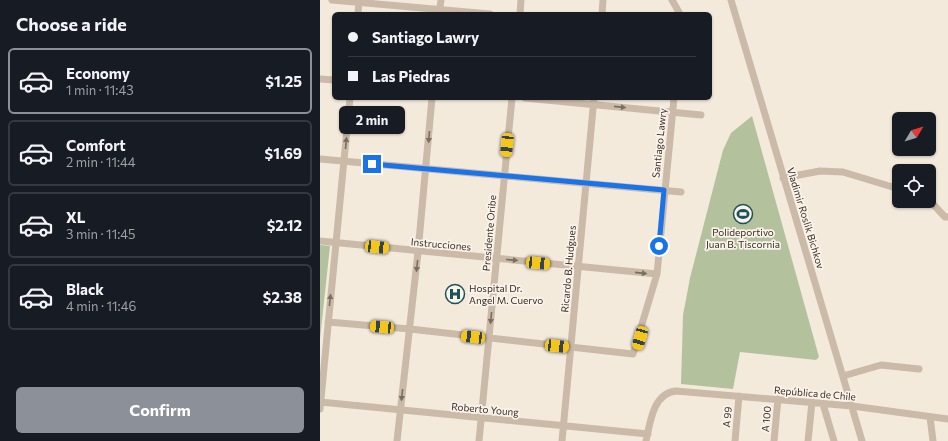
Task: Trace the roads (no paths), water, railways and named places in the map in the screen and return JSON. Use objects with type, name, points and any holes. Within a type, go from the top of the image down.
[{"type":"street","points":[[332,0],[439,12],[441,0]]},
{"type":"street","points":[[520,12],[521,0]]},
{"type":"street","points":[[602,12],[603,0]]},
{"type":"street","points":[[672,0],[679,12]]},
{"type":"street","name":"Vladimir Roslik Bichkov","points":[[731,0],[862,441]]},
{"type":"street","points":[[358,12],[359,2]]},
{"type":"street","points":[[320,79],[332,80]]},
{"type":"street","points":[[320,404],[350,100]]},
{"type":"street","points":[[397,441],[418,252],[432,100]]},
{"type":"street","name":"Presidente Oribe","points":[[479,441],[512,100]]},
{"type":"street","points":[[571,100],[594,101],[701,115]]},
{"type":"street","name":"Santiago Lawry","points":[[570,348],[633,354],[635,352],[657,274],[674,100]]},
{"type":"street","name":"Ricardo B. Hudgues","points":[[562,441],[594,101]]},
{"type":"street","points":[[320,159],[681,192]]},
{"type":"street","points":[[784,178],[820,170],[843,172],[892,187]]},
{"type":"street","points":[[936,207],[946,217]]},
{"type":"street","name":"Instrucciones","points":[[320,241],[418,252],[657,274]]},
{"type":"street","points":[[328,322],[410,329],[570,348]]},
{"type":"street","points":[[843,376],[881,365],[919,369]]},
{"type":"street","name":"República de Chile","points":[[647,438],[659,400],[666,394],[680,391],[852,406],[948,419]]},
{"type":"street","name":"A 99","points":[[735,441],[739,396]]},
{"type":"street","name":"A 100","points":[[774,441],[778,400]]},
{"type":"street","points":[[808,441],[812,402]]},
{"type":"street","name":"Roberto Young","points":[[320,404],[563,426],[647,438]]},
{"type":"street","points":[[823,404],[834,441]]},
{"type":"street","points":[[930,417],[933,441]]},
{"type":"place","name":"Polideportivo Juan B. Tiscornia","points":[[743,214]]},
{"type":"place","name":"Hospital Dr. Angel M. Cuervo","points":[[455,294]]}]
